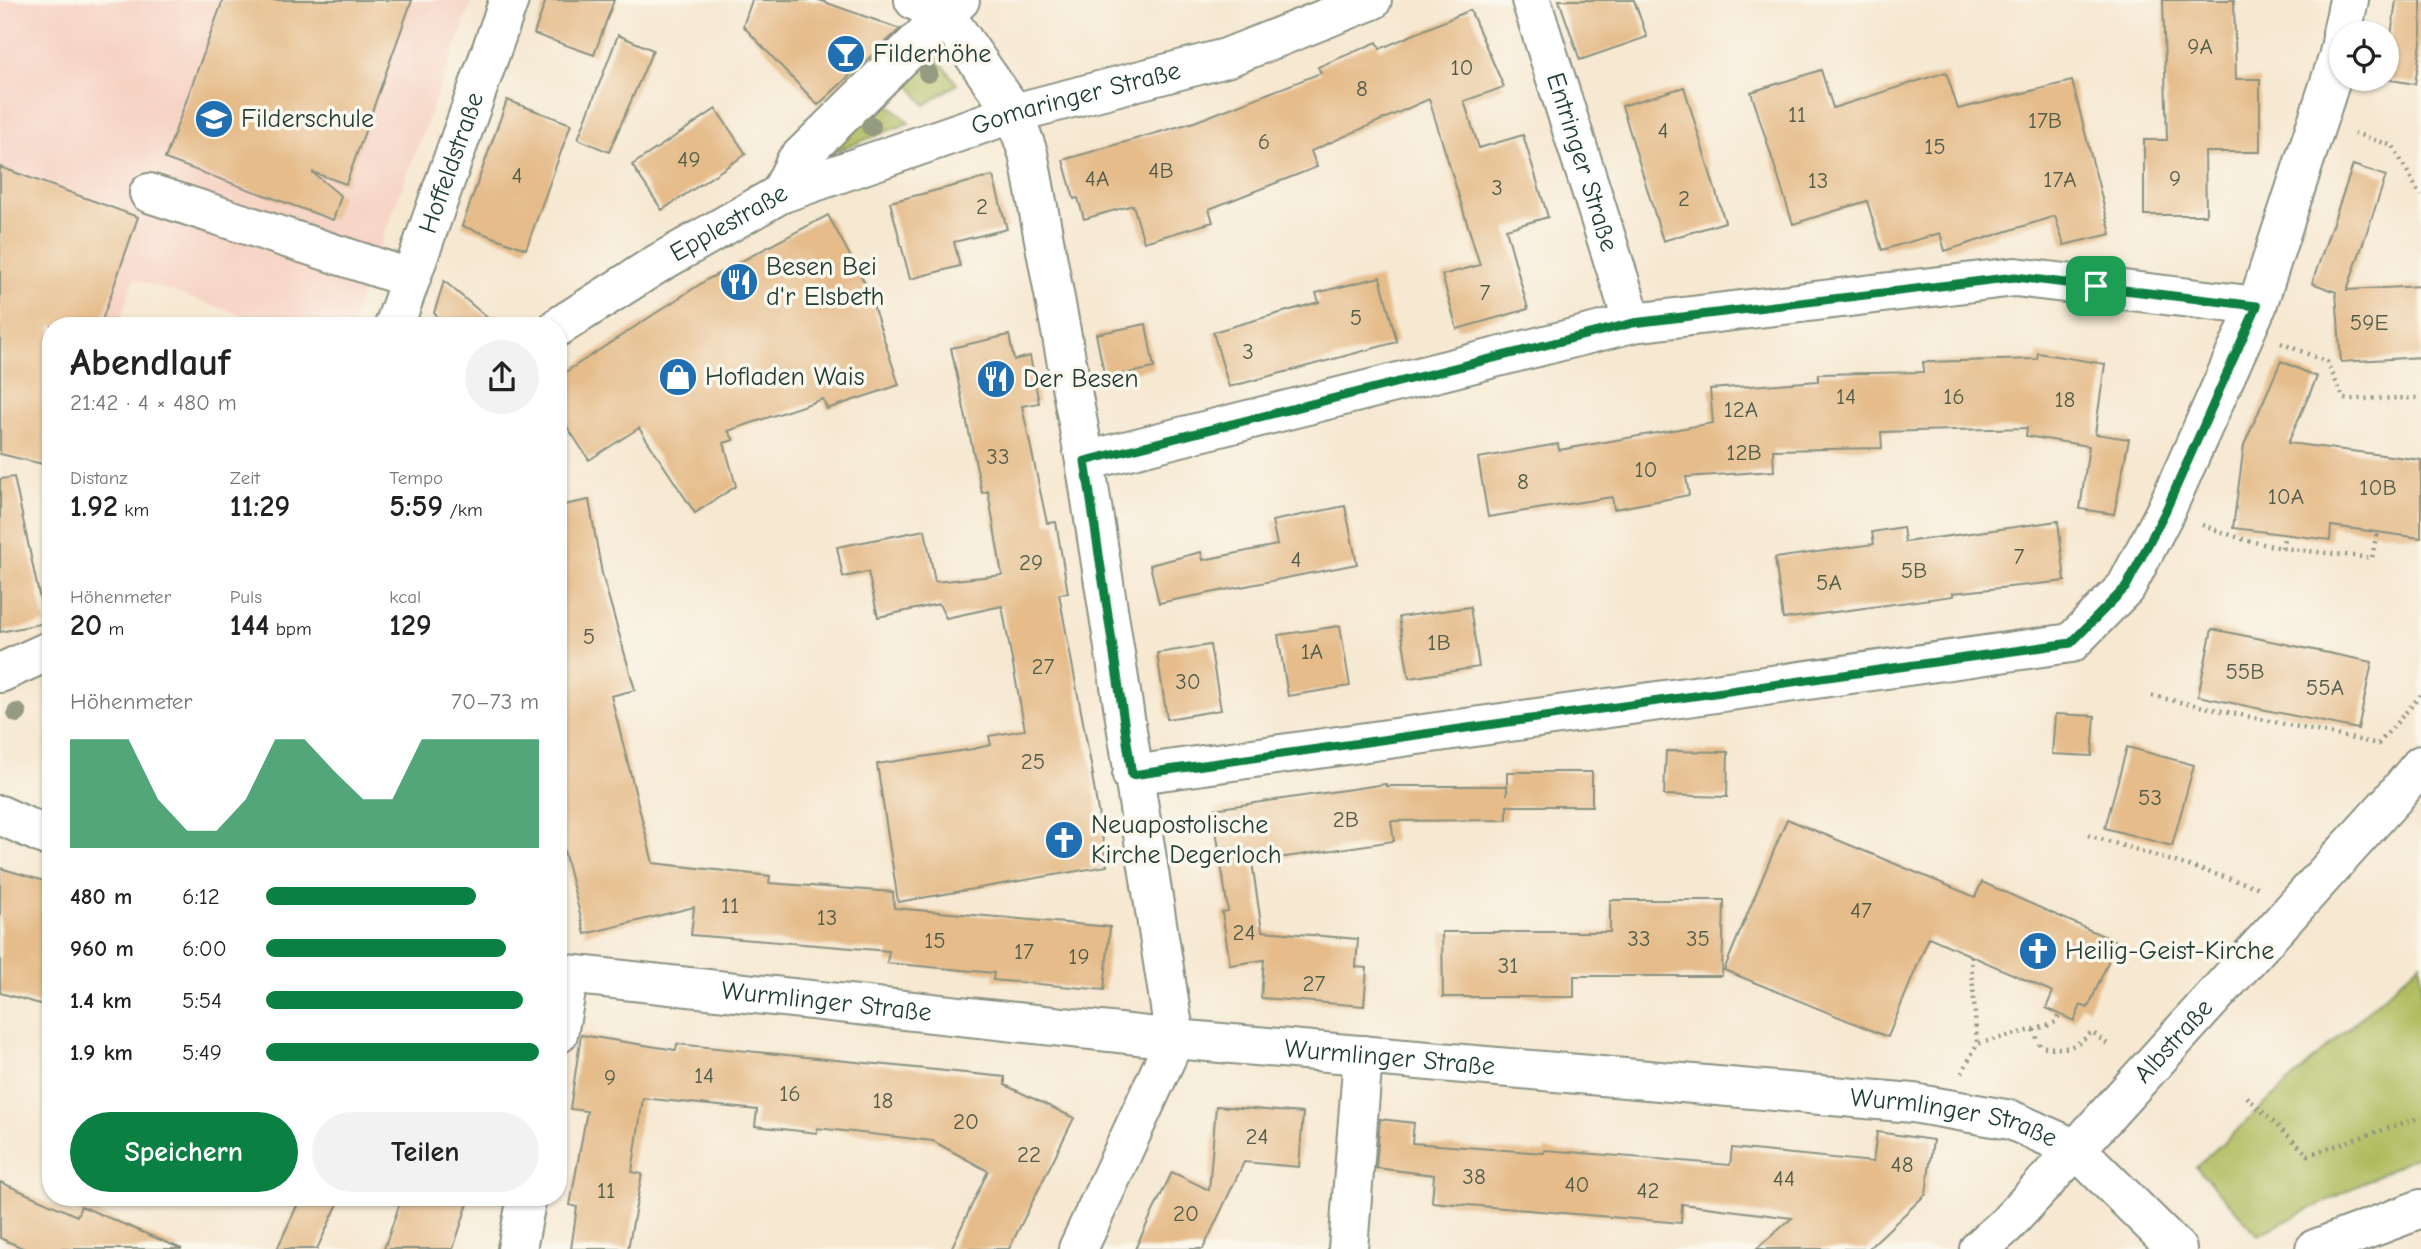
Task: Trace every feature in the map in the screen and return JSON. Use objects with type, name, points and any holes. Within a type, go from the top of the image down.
[{"type":"street","name":"Hoffeldstraße","points":[[397,317],[509,0]]},
{"type":"street","name":"Gomaringer Straße","points":[[780,194],[1014,113],[1226,58],[1372,0]]},
{"type":"street","name":"Entringer Straße","points":[[1531,0],[1633,323]]},
{"type":"street","points":[[2345,21],[2349,0]]},
{"type":"street","points":[[940,5],[1014,113],[1028,153],[1085,461],[1175,1039],[1078,1249]]},
{"type":"street","name":"Epplestraße","points":[[567,321],[657,264],[780,194],[796,161],[940,5]]},
{"type":"street","points":[[1132,775],[2071,643],[2126,587],[2165,512],[2252,317],[2329,85]]},
{"type":"street","points":[[149,193],[409,278]]},
{"type":"street","points":[[1085,461],[1633,323],[2015,277],[2252,317]]},
{"type":"street","points":[[0,673],[42,654]]},
{"type":"street","name":"Albstraße","points":[[1979,1249],[2006,1225],[2076,1149],[2421,765]]},
{"type":"street","points":[[0,815],[42,834]]},
{"type":"street","name":"Wurmlinger Straße","points":[[567,975],[1175,1039],[1913,1103],[2011,1120],[2076,1149],[2177,1249]]},
{"type":"street","points":[[1348,1249],[1363,1055]]},
{"type":"street","points":[[517,1249],[525,1206]]},
{"type":"street","points":[[2315,1249],[2421,1209]]},
{"type":"path","points":[[2317,120],[2393,146],[2421,196]]},
{"type":"path","points":[[2252,317],[2327,362],[2344,399],[2421,398]]},
{"type":"path","points":[[2165,512],[2245,540],[2283,548],[2372,558],[2377,532]]},
{"type":"path","points":[[2283,548],[2285,534]]},
{"type":"path","points":[[2152,696],[2378,744],[2421,695]]},
{"type":"path","points":[[2088,835],[2260,888]]},
{"type":"path","points":[[1958,1080],[1977,1044],[1972,956]]},
{"type":"path","points":[[1977,1044],[2056,1022],[2059,1014]]},
{"type":"path","points":[[2034,1030],[2040,1046],[2061,1049],[2076,1046],[2092,1032],[2110,1046]]},
{"type":"path","points":[[2247,1097],[2308,1155],[2421,1117]]},
{"type":"shaded area","name":"Filderschule","points":[[0,0],[473,0],[353,317],[247,317],[134,279],[122,317],[42,317],[42,335],[0,377]]},
{"type":"green space","points":[[930,48],[957,84],[925,105],[901,74]]},
{"type":"green space","points":[[880,95],[909,123],[818,158]]},
{"type":"green space","points":[[2421,962],[2421,1154],[2258,1235],[2196,1167]]},
{"type":"building","points":[[223,0],[412,0],[346,184],[312,172],[341,196],[333,220],[165,159]]},
{"type":"building","points":[[546,0],[614,0],[594,55],[534,34]]},
{"type":"building","points":[[752,0],[819,0],[900,29],[818,105],[743,26]]},
{"type":"building","points":[[1559,0],[1634,0],[1647,37],[1580,60]]},
{"type":"building","points":[[2163,0],[2234,0],[2236,79],[2260,79],[2260,152],[2205,152],[2206,215],[2144,215],[2144,140],[2167,140]]},
{"type":"building","points":[[2396,0],[2421,0],[2421,43],[2415,84],[2399,81],[2399,21],[2393,21]]},
{"type":"building","points":[[1470,10],[1504,87],[1464,101],[1479,148],[1523,135],[1548,217],[1506,229],[1528,309],[1457,329],[1442,275],[1480,265],[1429,99],[1311,151],[1317,167],[1209,209],[1213,222],[1144,242],[1133,205],[1084,219],[1078,198],[1074,199],[1063,160],[1194,122],[1321,73],[1318,67],[1377,42],[1380,49]]},
{"type":"building","points":[[618,35],[653,50],[609,152],[578,139]]},
{"type":"building","points":[[1821,70],[1833,108],[1946,72],[1958,109],[2072,81],[2111,234],[2064,245],[2055,216],[1945,251],[1940,233],[1882,250],[1867,201],[1793,224],[1751,92]]},
{"type":"building","points":[[1684,87],[1725,222],[1663,241],[1622,106]]},
{"type":"building","points":[[507,100],[571,124],[526,249],[462,226]]},
{"type":"building","points":[[716,109],[746,154],[662,210],[632,165]]},
{"type":"building","points":[[2353,165],[2386,176],[2347,290],[2421,286],[2421,357],[2341,362],[2336,292],[2312,283]]},
{"type":"building","points":[[0,167],[138,217],[103,317],[42,317],[42,464],[0,454]]},
{"type":"building","points":[[993,176],[1007,229],[954,242],[960,266],[910,279],[890,202]]},
{"type":"building","points":[[828,215],[867,287],[899,385],[827,409],[823,399],[728,431],[734,440],[724,443],[736,486],[695,513],[639,428],[589,460],[567,427],[567,371],[708,279]]},
{"type":"building","points":[[1380,277],[1397,342],[1229,387],[1213,332],[1319,302],[1316,293]]},
{"type":"building","points":[[444,281],[486,317],[438,317],[434,313]]},
{"type":"building","points":[[1146,324],[1154,368],[1105,378],[1096,334]]},
{"type":"building","points":[[1009,335],[1014,360],[1030,356],[1039,403],[1022,406],[1047,523],[1056,522],[1068,593],[1059,594],[1107,866],[898,902],[877,764],[991,745],[989,736],[1025,730],[1002,606],[946,618],[939,604],[878,617],[868,572],[843,577],[837,547],[925,530],[935,582],[1002,575],[988,491],[982,493],[951,348]]},
{"type":"building","points":[[2038,353],[2105,364],[2095,434],[2129,439],[2114,514],[2080,509],[2089,446],[2026,436],[2027,428],[1881,432],[1882,448],[1773,450],[1774,471],[1686,477],[1689,495],[1614,509],[1612,497],[1488,517],[1478,458],[1558,444],[1559,450],[1713,423],[1710,389],[1818,381],[1818,374],[1923,372],[1923,362],[2037,359]]},
{"type":"building","points":[[2281,361],[2317,377],[2288,443],[2421,460],[2421,538],[2331,526],[2330,540],[2233,528],[2244,445]]},
{"type":"building","points":[[14,477],[42,609],[42,624],[0,632],[0,479]]},
{"type":"building","points":[[589,500],[602,574],[635,690],[611,696],[653,863],[770,876],[769,883],[893,892],[894,908],[1110,927],[1104,990],[993,980],[994,973],[887,963],[889,951],[691,935],[694,907],[585,934],[567,863],[567,504]]},
{"type":"building","points":[[1345,506],[1357,564],[1159,603],[1150,565],[1201,552],[1203,560],[1277,545],[1272,521]]},
{"type":"building","points":[[2058,521],[2065,581],[1953,593],[1953,596],[1783,619],[1775,558],[1874,544],[1872,532],[1903,527],[1905,542]]},
{"type":"building","points":[[1470,607],[1479,667],[1409,678],[1399,617]]},
{"type":"building","points":[[1340,626],[1350,686],[1288,696],[1278,635]]},
{"type":"building","points":[[2212,629],[2372,662],[2358,729],[2198,696]]},
{"type":"building","points":[[1210,645],[1221,710],[1167,719],[1157,653]]},
{"type":"building","points":[[2055,714],[2095,716],[2092,756],[2052,754]]},
{"type":"building","points":[[2127,747],[2194,765],[2172,846],[2105,828]]},
{"type":"building","points":[[1666,751],[1728,752],[1727,797],[1664,795]]},
{"type":"building","points":[[1507,772],[1592,772],[1592,806],[1507,806],[1507,820],[1391,821],[1394,841],[1252,862],[1262,931],[1358,939],[1356,967],[1367,968],[1364,1006],[1261,998],[1264,960],[1230,965],[1222,912],[1228,911],[1213,809],[1386,784],[1507,786]]},
{"type":"building","points":[[1787,819],[1975,897],[1982,882],[2117,942],[2088,1008],[2081,1005],[2074,1021],[2046,1008],[2053,992],[1929,937],[1888,1037],[1724,970]]},
{"type":"building","points":[[0,868],[42,880],[42,1005],[0,993]]},
{"type":"building","points":[[1610,900],[1724,900],[1722,976],[1574,976],[1574,997],[1443,997],[1442,932],[1610,932]]},
{"type":"building","points":[[581,1035],[676,1050],[677,1044],[1005,1077],[1005,1085],[1074,1118],[1009,1249],[951,1249],[988,1171],[933,1141],[817,1128],[817,1133],[755,1126],[757,1110],[643,1098],[632,1172],[642,1174],[628,1249],[571,1249],[577,1207],[570,1205],[587,1111],[570,1109]]},
{"type":"building","points":[[1216,1106],[1303,1113],[1299,1167],[1244,1162],[1203,1249],[1135,1249],[1172,1172],[1209,1190]]},
{"type":"building","points":[[1380,1119],[1414,1123],[1412,1143],[1544,1153],[1545,1150],[1730,1165],[1732,1148],[1873,1162],[1877,1132],[1933,1140],[1926,1194],[1868,1249],[1756,1249],[1792,1218],[1682,1204],[1681,1223],[1432,1202],[1434,1175],[1376,1168]]},
{"type":"building","points":[[0,1182],[42,1201],[42,1206],[54,1206],[77,1216],[81,1206],[182,1249],[25,1249],[0,1238]]},
{"type":"building","points":[[297,1206],[337,1206],[317,1249],[277,1249]]},
{"type":"building","points":[[399,1206],[467,1206],[453,1249],[384,1249]]},
{"type":"place","name":"Filderhöhe","points":[[846,54]]},
{"type":"place","name":"Filderschule","points":[[214,119]]},
{"type":"place","name":"Besen Bei d'r Elsbeth","points":[[739,282]]},
{"type":"place","name":"Hofladen Wais","points":[[678,377]]},
{"type":"place","name":"Der Besen","points":[[996,379]]},
{"type":"place","name":"Neuapostolische Kirche Degerloch","points":[[1064,840]]},
{"type":"place","name":"Heilig-Geist-Kirche","points":[[2038,951]]},
{"type":"route","points":[[2015,277],[2096,286],[2257,306],[2165,512],[2126,587],[2071,643],[1132,775],[1085,461],[1633,323],[2015,277]]}]
